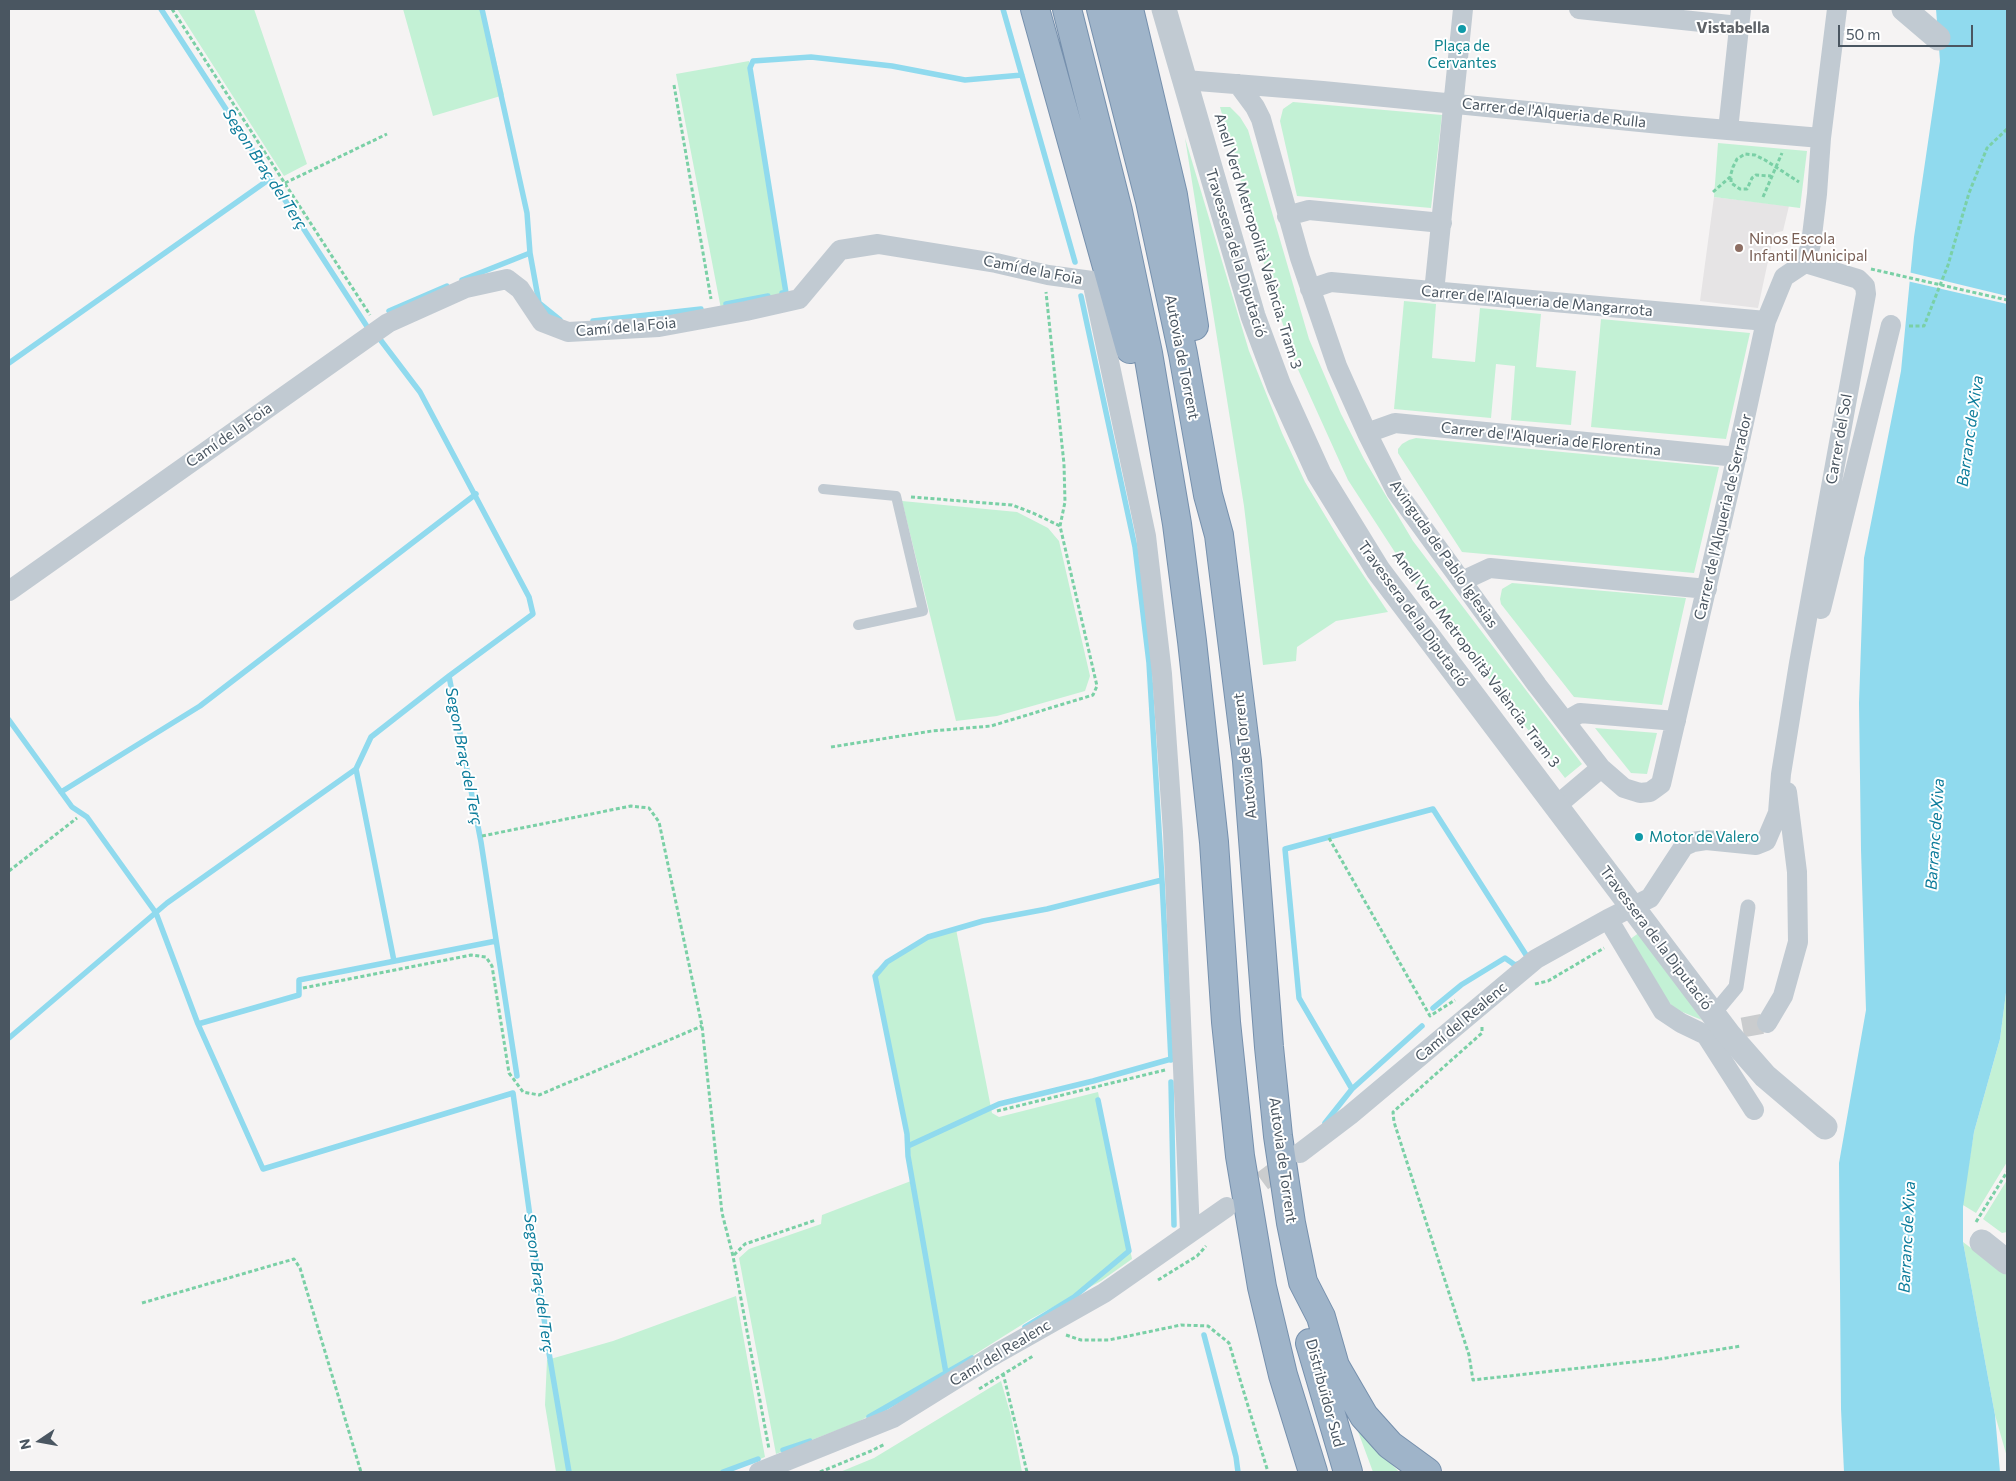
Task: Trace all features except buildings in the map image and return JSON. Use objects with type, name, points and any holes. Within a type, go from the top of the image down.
[{"type":"highway","points":[[1035,9],[1135,367],[1176,524]]},
{"type":"highway","points":[[1067,9],[1118,210],[1148,353],[1176,524],[1192,641],[1214,842],[1226,1022],[1240,1156],[1262,1287],[1283,1375],[1313,1472]]},
{"type":"highway","name":"Autovia de Torrent","points":[[1101,9],[1150,201],[1184,364],[1208,495],[1219,535],[1247,761],[1269,1047],[1278,1136],[1291,1223],[1303,1282],[1321,1317],[1335,1366],[1364,1416],[1390,1445],[1427,1472]]},
{"type":"highway","points":[[1129,9],[1173,195],[1222,491],[1219,535]]},
{"type":"highway","name":"Distribuïdor Sud","points":[[1303,1282],[1310,1343],[1348,1472]]},
{"type":"street","name":"Travessera de la Diputació","points":[[1164,9],[1253,316],[1279,386],[1320,474],[1378,570],[1712,1012],[1765,1076],[1825,1127]]},
{"type":"street","points":[[1434,292],[1463,9]]},
{"type":"street","points":[[1578,9],[1740,17],[1728,130]]},
{"type":"street","points":[[1805,263],[1811,244],[1814,224],[1821,138],[1837,9]]},
{"type":"street","points":[[1913,12],[1938,38]]},
{"type":"street","name":"Carrer de l'Alqueria de Rulla","points":[[1185,80],[1454,103],[1821,138]]},
{"type":"street","name":"Avinguda de Pablo Iglesias","points":[[1238,84],[1255,107],[1261,119],[1287,216],[1337,366],[1396,491],[1537,685],[1601,768],[1624,788],[1640,793],[1650,792],[1661,784]]},
{"type":"street","points":[[1261,119],[1266,103],[1275,95],[1288,88]]},
{"type":"street","points":[[1287,216],[1309,210],[1442,223]]},
{"type":"street","name":"Camí de la Foia","points":[[9,591],[388,323],[466,288],[507,279],[520,289],[542,322],[568,332],[660,327],[799,299],[840,250],[878,244],[996,263],[1092,282],[1146,536],[1158,644],[1173,832],[1183,1066]]},
{"type":"street","name":"Carrer del Sol","points":[[1633,906],[1650,898],[1655,893],[1684,846],[1706,840],[1756,845],[1766,841],[1778,813],[1781,774],[1800,657],[1866,294],[1864,286],[1858,279],[1805,263]]},
{"type":"street","name":"Carrer de l'Alqueria de Serrador","points":[[1661,784],[1737,457],[1766,322],[1784,277],[1805,263]]},
{"type":"street","name":"Carrer de l'Alqueria de Mangarrota","points":[[1310,289],[1331,282],[1766,322]]},
{"type":"street","name":"Carrer del Sol","points":[[1800,657],[1814,634],[1824,598],[1844,509],[1891,325]]},
{"type":"street","name":"Carrer de l'Alqueria de Florentina","points":[[1367,432],[1395,423],[1737,457]]},
{"type":"street","points":[[1462,581],[1490,568],[1707,589]]},
{"type":"street","points":[[1566,721],[1580,713],[1676,721]]},
{"type":"street","points":[[1556,806],[1601,768]]},
{"type":"street","points":[[1767,1023],[1783,996],[1798,942],[1797,872],[1787,791],[1781,774]]},
{"type":"street","name":"Camí del Realenc","points":[[1300,1153],[1350,1115],[1536,959],[1633,906]]},
{"type":"street","points":[[1712,1012],[1721,1005],[1736,987],[1748,907]]},
{"type":"street","points":[[1608,919],[1663,1010],[1680,1023],[1706,1035],[1754,1110]]},
{"type":"street","points":[[1183,1066],[1190,1233]]},
{"type":"street","name":"Camí del Realenc","points":[[766,1470],[893,1418],[996,1354],[1104,1293],[1227,1207]]},
{"type":"street","points":[[1979,1233],[2007,1240]]},
{"type":"street","points":[[1979,1233],[2007,1262]]},
{"type":"lane","points":[[823,489],[896,496],[923,612],[858,625]]},
{"type":"path","points":[[172,9],[371,316],[388,323]]},
{"type":"path","points":[[674,85],[714,317]]},
{"type":"path","points":[[1891,325],[1924,326],[1948,265],[1969,193],[1987,148],[2007,129]]},
{"type":"path","points":[[285,183],[387,134]]},
{"type":"path","points":[[1763,197],[1784,149]]},
{"type":"path","points":[[1713,192],[1730,177],[1737,159],[1745,154],[1755,155],[1803,185]]},
{"type":"path","points":[[1730,177],[1732,183],[1740,189],[1747,189],[1752,178],[1756,175],[1771,176]]},
{"type":"path","points":[[1871,269],[2007,300]]},
{"type":"path","points":[[831,747],[932,731],[991,726],[1093,695],[1097,686],[1060,526],[1065,502],[1064,464],[1045,296],[1048,274]]},
{"type":"path","points":[[896,496],[1012,505],[1060,526]]},
{"type":"path","points":[[482,836],[631,806],[649,808],[659,822],[702,1026],[722,1214],[733,1256],[766,1470]]},
{"type":"path","points":[[9,871],[77,818]]},
{"type":"path","points":[[1329,838],[1430,1016],[1460,997],[1482,1024],[1482,1033],[1393,1112],[1394,1122],[1469,1355],[1473,1380],[1660,1359],[1741,1346]]},
{"type":"path","points":[[1529,984],[1548,981],[1611,944]]},
{"type":"path","points":[[302,988],[471,955],[486,957],[492,966],[508,1073],[523,1092],[539,1095],[702,1026]]},
{"type":"path","points":[[997,1110],[1183,1066]]},
{"type":"path","points":[[1979,1233],[2007,1172]]},
{"type":"path","points":[[733,1256],[745,1244],[816,1220]]},
{"type":"path","points":[[142,1304],[294,1259],[300,1268],[361,1472]]},
{"type":"path","points":[[1057,1320],[1066,1334],[1081,1340],[1109,1340],[1181,1325],[1208,1326],[1229,1344],[1268,1472]]},
{"type":"path","points":[[996,1354],[1004,1375],[1027,1472]]},
{"type":"shaded area","name":"Ninos Escola Infantil Municipal","points":[[1714,197],[1789,206],[1783,231],[1774,233],[1758,308],[1700,301]]},
{"type":"green space","points":[[177,9],[254,9],[307,164],[284,176]]},
{"type":"green space","points":[[403,9],[484,9],[504,95],[433,116]]},
{"type":"green space","points":[[749,61],[785,295],[721,309],[676,74]]},
{"type":"green space","points":[[1293,102],[1442,115],[1431,208],[1297,196],[1280,121],[1283,109]]},
{"type":"green space","points":[[1220,107],[1230,107],[1240,117],[1248,130],[1309,339],[1341,414],[1364,459],[1413,541],[1582,764],[1565,778],[1413,580],[1348,480],[1296,365],[1268,278]]},
{"type":"green space","points":[[1185,138],[1249,351],[1282,433],[1305,482],[1338,537],[1388,612],[1336,621],[1297,647],[1296,661],[1263,665],[1244,506]]},
{"type":"green space","points":[[1718,143],[1807,151],[1800,208],[1714,197]]},
{"type":"green space","points":[[1404,301],[1436,304],[1432,358],[1475,362],[1480,308],[1541,314],[1536,367],[1576,371],[1571,425],[1511,420],[1515,366],[1496,364],[1491,418],[1394,409]]},
{"type":"green space","points":[[1601,319],[1750,333],[1726,439],[1591,427]]},
{"type":"green space","points":[[1416,438],[1719,467],[1694,573],[1462,552],[1398,453],[1398,449],[1402,444]]},
{"type":"green space","points":[[902,501],[1017,512],[1048,528],[1059,541],[1090,676],[1085,691],[997,716],[956,721]]},
{"type":"green space","points":[[1512,583],[1686,598],[1662,705],[1574,697],[1501,604],[1502,589]]},
{"type":"green space","points":[[1595,728],[1657,733],[1647,774],[1631,773]]},
{"type":"green space","points":[[956,929],[992,1113],[999,1117],[1098,1092],[1132,1259],[1101,1281],[1031,1319],[945,1373],[858,1422],[776,1454],[739,1258],[749,1249],[821,1224],[822,1215],[911,1181],[910,1150],[874,971],[915,944]]},
{"type":"green space","points":[[1640,932],[1702,1020],[1675,1009],[1663,996],[1629,940]]},
{"type":"green space","points":[[2007,985],[2007,1162],[1976,1213],[1963,1205],[1963,1199],[1974,1132],[2000,1039]]},
{"type":"green space","points":[[2007,1180],[2007,1232],[2002,1233],[1983,1219]]},
{"type":"green space","points":[[1963,1242],[2007,1275],[2007,1457],[1995,1415]]},
{"type":"green space","points":[[736,1296],[765,1457],[728,1472],[556,1472],[545,1405],[547,1360],[613,1341]]},
{"type":"green space","points":[[1001,1381],[1011,1416],[1022,1472],[840,1472],[874,1458]]},
{"type":"green space","points":[[1356,1426],[1399,1472],[1373,1472]]},
{"type":"water","name":"Barranc de Xiva","points":[[1936,9],[2007,9],[2007,985],[2000,1039],[1974,1132],[1963,1207],[1963,1242],[1995,1415],[2000,1472],[1844,1472],[1841,1409],[1839,1163],[1866,1010],[1859,703],[1864,558],[1901,371],[1914,237],[1940,61]]},
{"type":"pier","points":[[1908,272],[2007,296],[2007,304],[1907,281]]},
{"type":"waterway","name":"Segon Braç del Terç","points":[[161,9],[368,328]]},
{"type":"waterway","points":[[462,280],[530,253],[527,213],[482,9]]},
{"type":"waterway","points":[[1003,9],[1075,262]]},
{"type":"waterway","points":[[782,293],[786,293],[750,68],[753,61],[811,57],[892,66],[965,80],[1022,75]]},
{"type":"waterway","points":[[9,363],[271,178]]},
{"type":"waterway","points":[[530,253],[539,303],[560,320]]},
{"type":"waterway","points":[[389,311],[447,286]]},
{"type":"waterway","points":[[726,304],[768,296]]},
{"type":"waterway","points":[[1081,296],[1135,547],[1149,663],[1171,1060]]},
{"type":"waterway","points":[[593,321],[701,309]]},
{"type":"waterway","name":"Segon Braç del Terç","points":[[379,338],[420,392],[529,597],[533,614],[449,676],[481,842],[517,1076]]},
{"type":"waterway","points":[[61,792],[200,706],[476,494]]},
{"type":"waterway","points":[[9,1038],[167,903],[356,769],[371,737],[449,676]]},
{"type":"waterway","points":[[9,720],[72,807],[87,817],[156,913],[198,1024],[263,1169],[513,1093],[548,1347],[569,1472]]},
{"type":"waterway","points":[[356,769],[394,961]]},
{"type":"waterway","points":[[1352,1089],[1299,998],[1285,849],[1433,809],[1528,958]]},
{"type":"waterway","points":[[946,1373],[908,1156],[907,1134],[875,976],[887,962],[928,937],[983,921],[1047,909],[1162,880]]},
{"type":"waterway","points":[[198,1024],[299,995],[299,980],[496,941]]},
{"type":"waterway","points":[[1433,1008],[1461,985],[1505,958],[1515,965],[1520,963]]},
{"type":"waterway","points":[[1325,1123],[1352,1089],[1422,1026]]},
{"type":"waterway","points":[[908,1146],[999,1104],[1093,1081],[1171,1059]]},
{"type":"waterway","points":[[1171,1082],[1174,1225]]},
{"type":"waterway","points":[[1025,1327],[1074,1297],[1129,1251],[1098,1100]]},
{"type":"waterway","points":[[1204,1335],[1236,1457],[1238,1472]]},
{"type":"waterway","points":[[869,1417],[972,1358]]},
{"type":"waterway","points":[[783,1450],[810,1441]]},
{"type":"waterway","points":[[723,1472],[758,1459]]},
{"type":"tunnel","points":[[1713,1033],[1767,1023]]},
{"type":"tunnel","points":[[1238,1199],[1291,1160]]},
{"type":"place","name":"Plaça de Cervantes","points":[[1462,29]]},
{"type":"place","name":"Ninos Escola Infantil Municipal","points":[[1739,248]]},
{"type":"place","name":"Motor de Valero","points":[[1639,837]]},
{"type":"district","name":"Vistabella","points":[[1733,28]]}]
